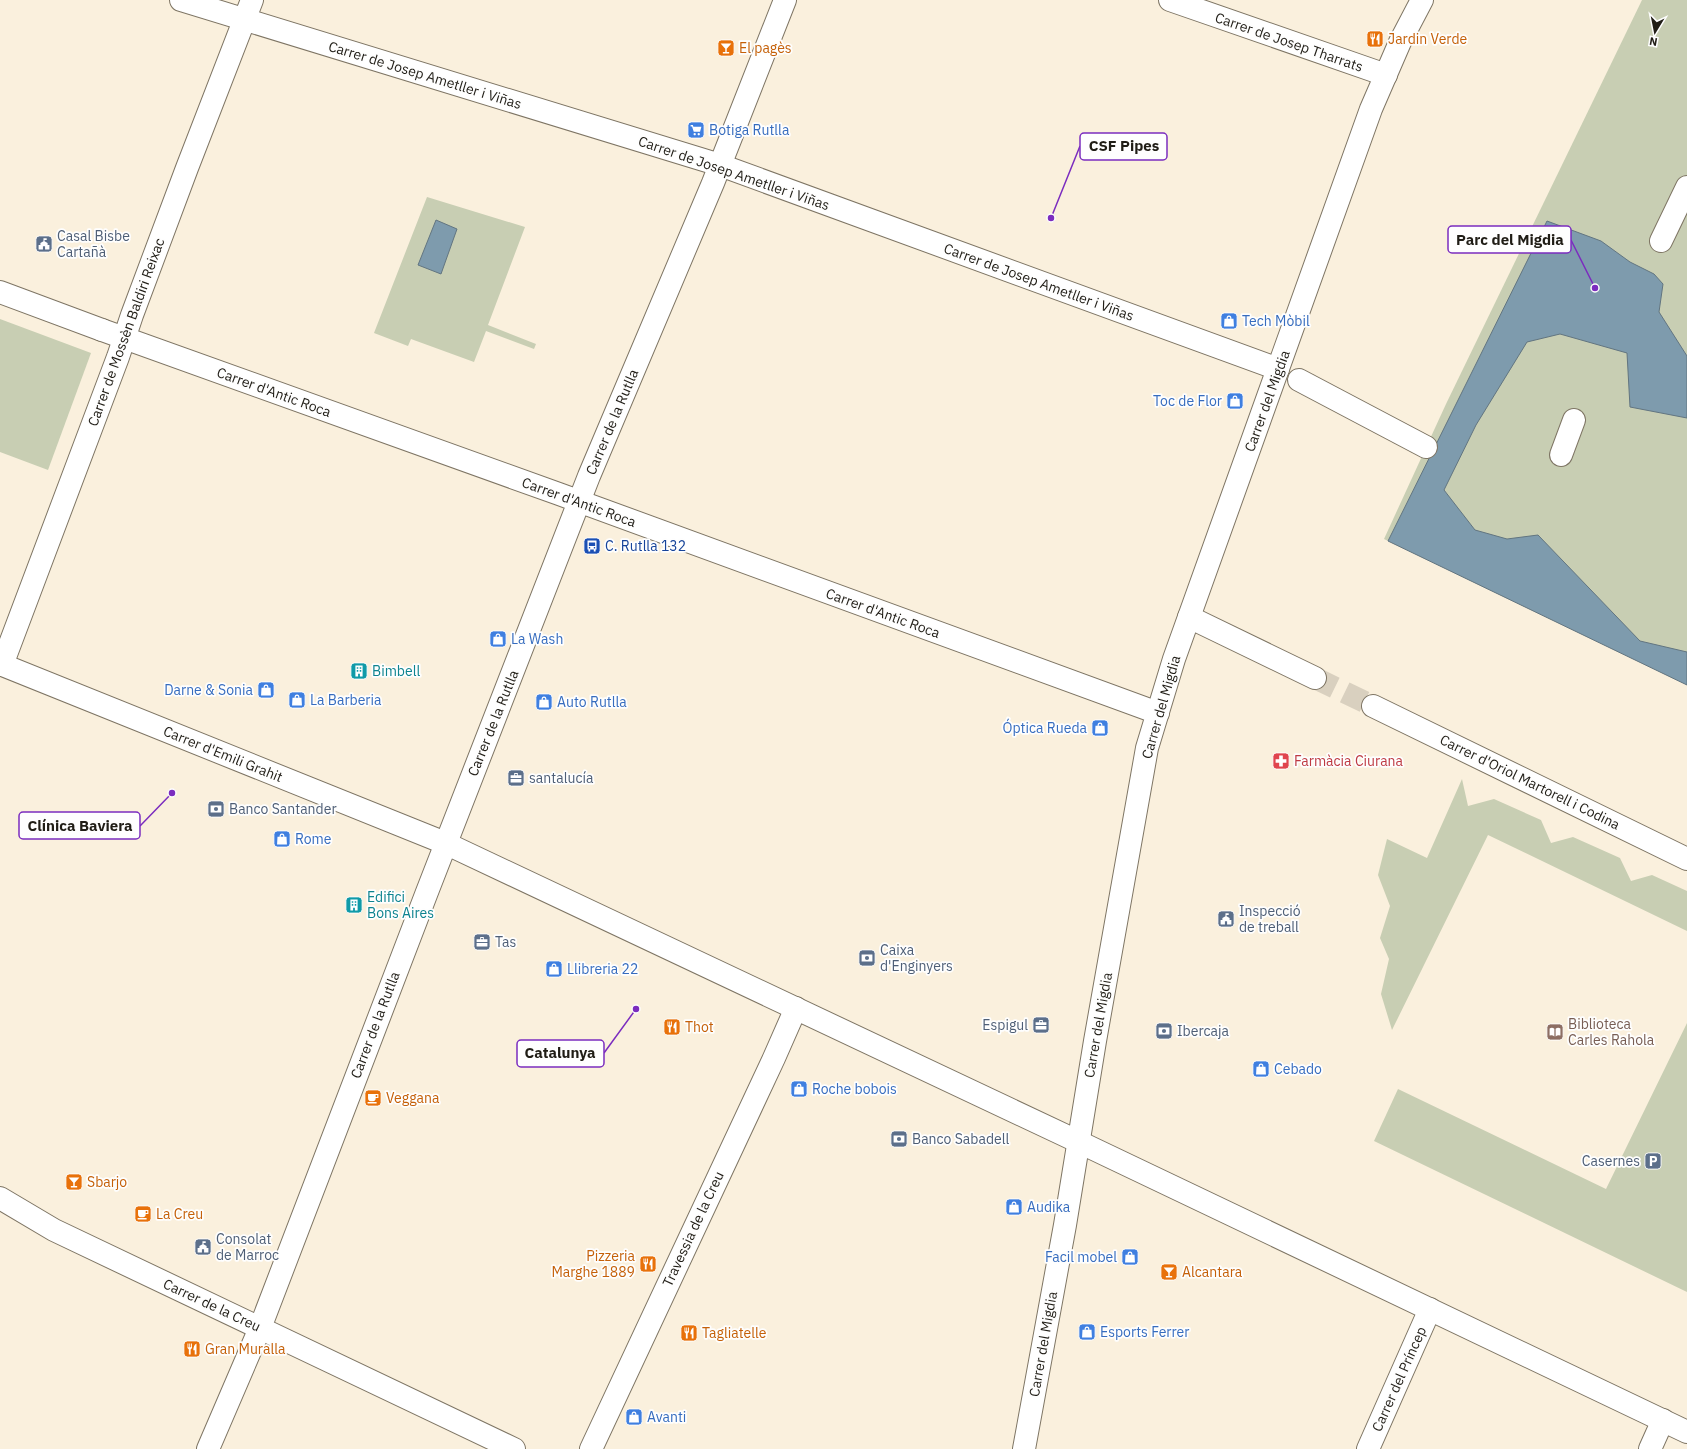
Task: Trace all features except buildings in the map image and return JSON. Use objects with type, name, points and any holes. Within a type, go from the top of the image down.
[{"type":"street","name":"Carrer de Josep Ametller i Viñas","points":[[181,0],[248,10],[720,165],[1278,369]]},
{"type":"street","name":"Carrer de la Rutlla","points":[[208,1449],[260,1328],[445,843],[589,476],[720,165],[785,0]]},
{"type":"street","name":"Carrer de Josep Tharrats","points":[[1170,0],[1386,75]]},
{"type":"street","name":"Carrer del Migdia","points":[[1024,1449],[1147,748],[1172,666],[1189,617],[1371,109],[1422,0]]},
{"type":"street","name":"Carrer de Mossèn Baldiri Reixac","points":[[1,665],[187,168],[248,10]]},
{"type":"street","points":[[1661,241],[1687,187]]},
{"type":"street","name":"Carrer d'Antic Roca","points":[[0,292],[1158,713]]},
{"type":"street","points":[[1299,380],[1426,447]]},
{"type":"street","points":[[1561,455],[1574,420]]},
{"type":"street","points":[[1189,617],[1315,678]]},
{"type":"street","name":"Carrer d'Emili Grahit","points":[[1,665],[445,843],[1079,1142],[1687,1432]]},
{"type":"street","name":"Carrer d'Oriol Martorell i Codina","points":[[1373,706],[1687,859]]},
{"type":"street","name":"Travessia de la Creu","points":[[591,1449],[771,1065],[796,1008]]},
{"type":"street","name":"Carrer de la Creu","points":[[0,1198],[54,1230],[514,1449]]},
{"type":"street","name":"Carrer del Príncep","points":[[1368,1449],[1430,1309]]},
{"type":"street","points":[[1650,1449],[1662,1420]]},
{"type":"green space","points":[[1642,0],[1687,0],[1687,685],[1384,539],[1446,404]]},
{"type":"green space","points":[[427,197],[525,227],[488,325],[536,344],[534,349],[486,331],[474,362],[411,339],[408,346],[374,333]]},
{"type":"green space","points":[[0,319],[91,353],[48,470],[0,452]]},
{"type":"green space","points":[[1462,779],[1468,806],[1494,799],[1541,820],[1551,843],[1573,837],[1620,858],[1631,881],[1652,875],[1687,891],[1687,931],[1488,835],[1392,1030],[1381,994],[1389,959],[1380,938],[1390,906],[1378,875],[1387,839],[1427,858]]},
{"type":"green space","points":[[1687,1023],[1687,1292],[1374,1141],[1398,1089],[1606,1189]]},
{"type":"water","points":[[436,220],[457,229],[441,274],[418,265]]},
{"type":"water","points":[[1547,221],[1601,241],[1630,262],[1654,274],[1663,284],[1659,312],[1687,356],[1687,418],[1630,407],[1627,353],[1560,334],[1527,342],[1476,425],[1444,490],[1475,530],[1507,539],[1538,535],[1640,641],[1687,652],[1687,685],[1388,541]]},
{"type":"tunnel","points":[[1315,678],[1373,706]]},
{"type":"place","name":"Jardin Verde","points":[[1375,39]]},
{"type":"place","name":"El pagès","points":[[726,48]]},
{"type":"place","name":"Botiga Rutlla","points":[[696,130]]},
{"type":"place","name":"CSF Pipes","points":[[1051,218]]},
{"type":"place","name":"Casal Bisbe Cartañà","points":[[44,244]]},
{"type":"place","name":"Parc del Migdia","points":[[1595,288]]},
{"type":"place","name":"Tech Mòbil","points":[[1229,321]]},
{"type":"place","name":"Toc de Flor","points":[[1235,401]]},
{"type":"place","name":"C. Rutlla 132","points":[[592,546]]},
{"type":"place","name":"La Wash","points":[[498,639]]},
{"type":"place","name":"Bimbell","points":[[359,671]]},
{"type":"place","name":"Darne & Sonia","points":[[266,690]]},
{"type":"place","name":"La Barberia","points":[[297,700]]},
{"type":"place","name":"Auto Rutlla","points":[[544,702]]},
{"type":"place","name":"Óptica Rueda","points":[[1100,728]]},
{"type":"place","name":"Farmàcia Ciurana","points":[[1281,761]]},
{"type":"place","name":"santalucía","points":[[516,778]]},
{"type":"place","name":"Clínica Baviera","points":[[172,793]]},
{"type":"place","name":"Banco Santander","points":[[216,809]]},
{"type":"place","name":"Rome","points":[[282,839]]},
{"type":"place","name":"Edifici Bons Aires","points":[[354,905]]},
{"type":"place","name":"Inspecció de treball","points":[[1226,919]]},
{"type":"place","name":"Tas","points":[[482,942]]},
{"type":"place","name":"Caixa d'Enginyers","points":[[867,958]]},
{"type":"place","name":"Llibreria 22","points":[[554,969]]},
{"type":"place","name":"Catalunya","points":[[636,1009]]},
{"type":"place","name":"Espigul","points":[[1041,1025]]},
{"type":"place","name":"Thot","points":[[672,1027]]},
{"type":"place","name":"Ibercaja","points":[[1164,1031]]},
{"type":"place","name":"Biblioteca Carles Rahola","points":[[1555,1032]]},
{"type":"place","name":"Cebado","points":[[1261,1069]]},
{"type":"place","name":"Roche bobois","points":[[799,1089]]},
{"type":"place","name":"Veggana","points":[[373,1098]]},
{"type":"place","name":"Banco Sabadell","points":[[899,1139]]},
{"type":"place","name":"Casernes","points":[[1653,1161]]},
{"type":"place","name":"Sbarjo","points":[[74,1182]]},
{"type":"place","name":"Audika","points":[[1014,1207]]},
{"type":"place","name":"La Creu","points":[[143,1214]]},
{"type":"place","name":"Consolat de Marroc","points":[[203,1247]]},
{"type":"place","name":"Facil mobel","points":[[1130,1257]]},
{"type":"place","name":"Pizzeria Marghe 1889","points":[[648,1264]]},
{"type":"place","name":"Alcantara","points":[[1169,1272]]},
{"type":"place","name":"Esports Ferrer","points":[[1087,1332]]},
{"type":"place","name":"Tagliatelle","points":[[689,1333]]},
{"type":"place","name":"Gran Muralla","points":[[192,1349]]},
{"type":"place","name":"Avanti","points":[[634,1417]]}]
